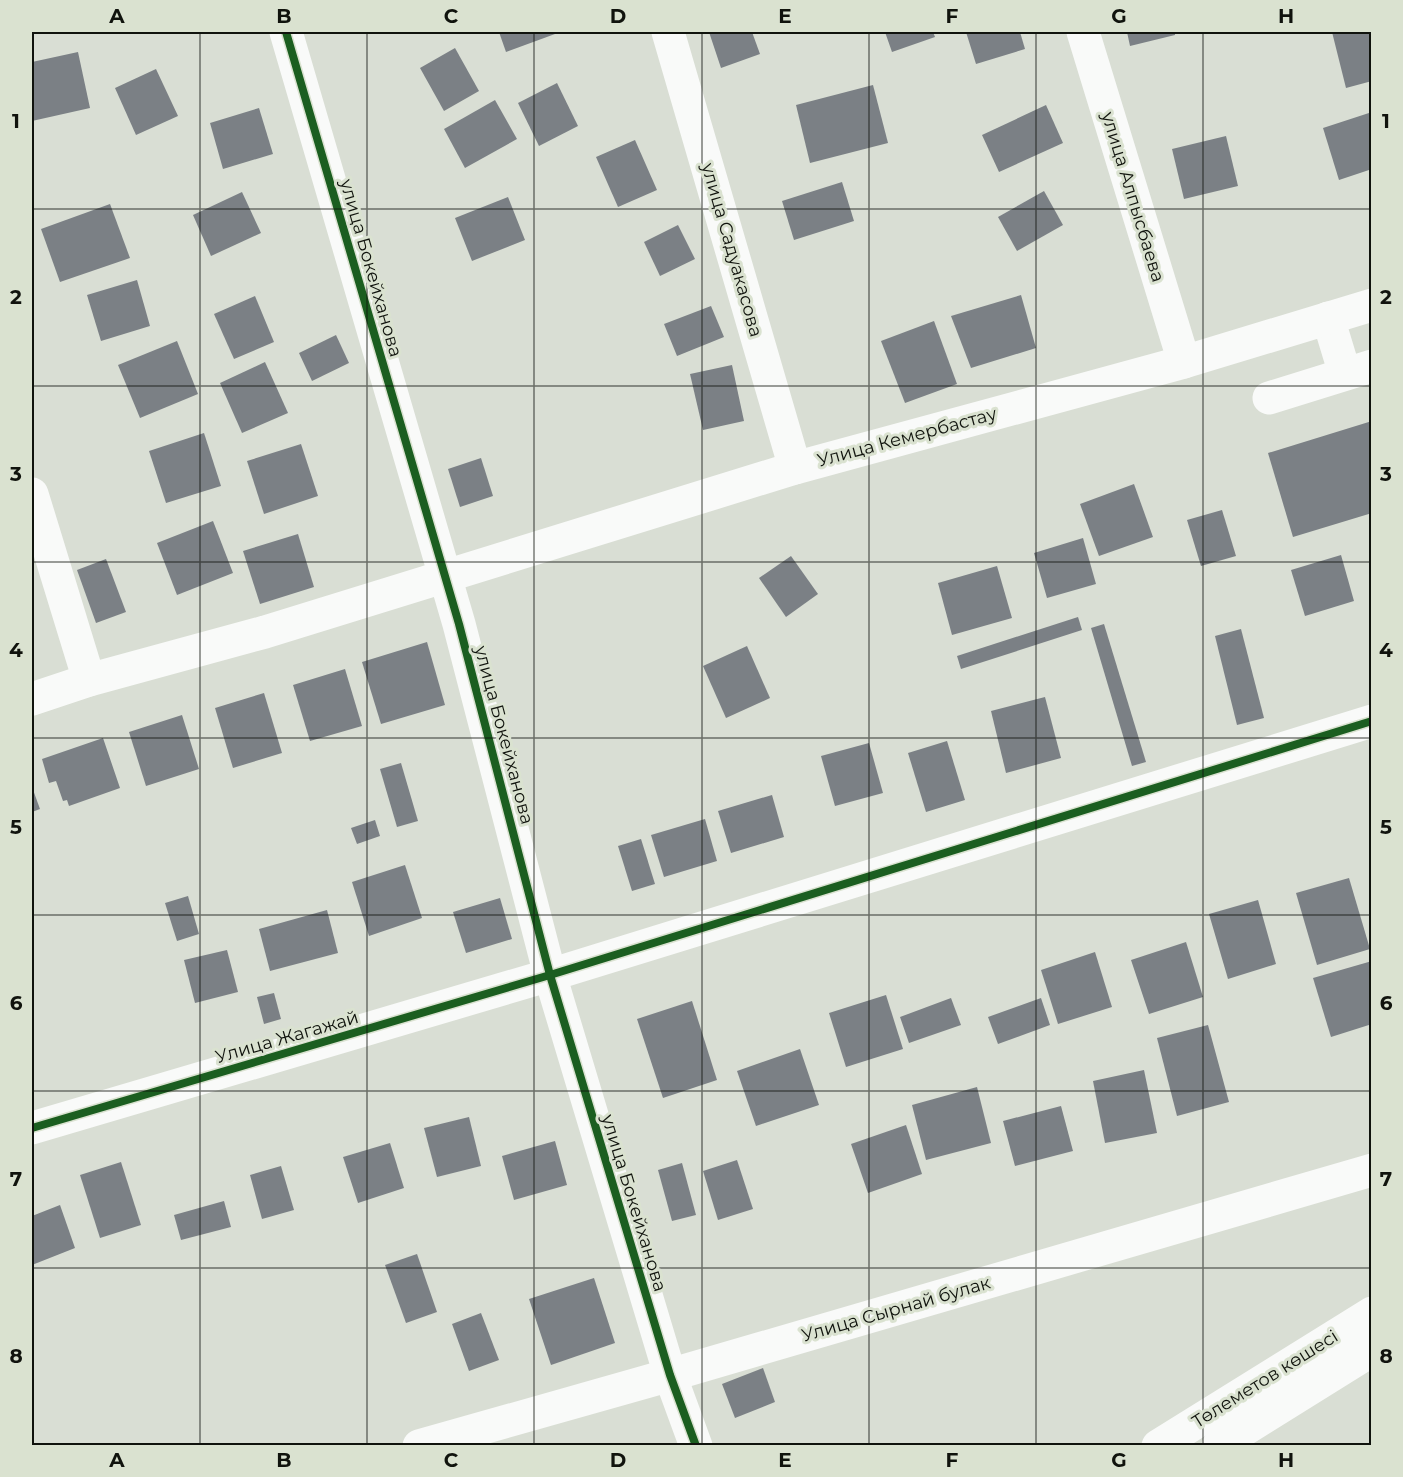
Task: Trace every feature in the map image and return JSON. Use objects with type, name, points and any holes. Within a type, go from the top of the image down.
[{"type":"street","name":"улица Бокейханова","points":[[286,32],[465,647],[550,975],[670,1375],[696,1446]]},
{"type":"street","name":"улица Садуакасова","points":[[668,32],[795,468]]},
{"type":"street","name":"улица Алпысбаева","points":[[1083,32],[1184,362]]},
{"type":"street","name":"Улица Кемербастау","points":[[32,699],[89,680],[265,632],[795,468],[1184,362],[1371,305]]},
{"type":"street","points":[[1269,398],[1358,370],[1328,318]]},
{"type":"street","points":[[32,494],[89,680]]},
{"type":"street","name":"Улица Жагажай","points":[[32,1128],[550,975],[1371,721]]},
{"type":"street","name":"Улица Сырнай булак","points":[[419,1446],[1371,1170]]},
{"type":"street","name":"Төлеметов көшесі","points":[[1158,1446],[1371,1313]]},
{"type":"street","name":"Төлеметов көшесі","points":[[1218,1446],[1371,1350]]},
{"type":"building","points":[[499,32],[554,32],[555,34],[506,52]]},
{"type":"building","points":[[709,32],[752,32],[760,54],[721,68]]},
{"type":"building","points":[[885,32],[933,32],[935,37],[892,52]]},
{"type":"building","points":[[966,32],[1020,32],[1025,49],[976,64]]},
{"type":"building","points":[[1127,32],[1175,32],[1175,35],[1130,46]]},
{"type":"building","points":[[1332,32],[1372,32],[1372,81],[1346,88]]},
{"type":"building","points":[[455,48],[479,91],[444,111],[420,68]]},
{"type":"building","points":[[78,52],[90,108],[32,121],[32,62]]},
{"type":"building","points":[[156,69],[178,116],[136,135],[115,88]]},
{"type":"building","points":[[557,83],[578,126],[539,146],[518,103]]},
{"type":"building","points":[[873,85],[888,143],[810,163],[796,105]]},
{"type":"building","points":[[495,100],[517,139],[465,168],[444,129]]},
{"type":"building","points":[[1046,105],[1063,143],[999,172],[982,135]]},
{"type":"building","points":[[259,108],[273,154],[223,169],[210,123]]},
{"type":"building","points":[[1372,112],[1372,169],[1339,180],[1323,128]]},
{"type":"building","points":[[1226,136],[1238,186],[1184,199],[1172,149]]},
{"type":"building","points":[[635,140],[657,190],[618,207],[596,157]]},
{"type":"building","points":[[842,182],[854,221],[794,240],[782,201]]},
{"type":"building","points":[[1044,191],[1063,225],[1017,251],[998,217]]},
{"type":"building","points":[[242,192],[261,233],[211,256],[193,215]]},
{"type":"building","points":[[508,197],[525,240],[472,261],[455,218]]},
{"type":"building","points":[[110,204],[130,258],[60,282],[41,229]]},
{"type":"building","points":[[678,225],[695,259],[660,276],[644,242]]},
{"type":"building","points":[[137,280],[150,326],[101,341],[87,295]]},
{"type":"building","points":[[1021,295],[1036,348],[971,368],[951,316]]},
{"type":"building","points":[[255,296],[274,342],[234,359],[214,314]]},
{"type":"building","points":[[711,306],[724,337],[677,356],[664,324]]},
{"type":"building","points":[[934,321],[957,384],[905,403],[881,341]]},
{"type":"building","points":[[336,335],[349,363],[312,381],[299,353]]},
{"type":"building","points":[[177,341],[198,394],[140,418],[118,365]]},
{"type":"building","points":[[265,362],[288,413],[242,433],[220,383]]},
{"type":"building","points":[[732,365],[744,421],[703,430],[690,374]]},
{"type":"building","points":[[1372,421],[1372,513],[1293,537],[1268,453]]},
{"type":"building","points":[[204,433],[221,486],[166,503],[149,451]]},
{"type":"building","points":[[301,444],[318,496],[264,514],[247,461]]},
{"type":"building","points":[[481,458],[493,496],[460,507],[448,469]]},
{"type":"building","points":[[1134,484],[1153,537],[1099,556],[1080,504]]},
{"type":"building","points":[[1222,510],[1236,556],[1201,566],[1187,520]]},
{"type":"building","points":[[213,521],[233,573],[177,595],[157,543]]},
{"type":"building","points":[[298,534],[314,587],[260,604],[243,551]]},
{"type":"building","points":[[1083,538],[1096,584],[1047,598],[1034,553]]},
{"type":"building","points":[[1341,555],[1354,601],[1305,616],[1291,570]]},
{"type":"building","points":[[791,556],[818,594],[786,617],[759,578]]},
{"type":"building","points":[[106,559],[126,612],[96,623],[77,570]]},
{"type":"building","points":[[997,566],[1012,618],[952,635],[938,583]]},
{"type":"building","points":[[1078,617],[1082,630],[961,669],[957,656]]},
{"type":"building","points":[[1104,624],[1146,762],[1132,766],[1091,628]]},
{"type":"building","points":[[1241,629],[1264,718],[1237,725],[1215,636]]},
{"type":"building","points":[[427,642],[445,705],[381,724],[362,662]]},
{"type":"building","points":[[747,646],[770,698],[726,718],[703,666]]},
{"type":"building","points":[[345,669],[362,726],[310,741],[293,685]]},
{"type":"building","points":[[264,693],[282,753],[233,768],[215,708]]},
{"type":"building","points":[[1045,697],[1061,758],[1006,773],[991,711]]},
{"type":"building","points":[[182,715],[199,769],[146,786],[129,732]]},
{"type":"building","points":[[103,738],[120,788],[69,806],[67,800],[63,801],[56,781],[49,783],[42,759]]},
{"type":"building","points":[[947,741],[965,800],[926,812],[908,753]]},
{"type":"building","points":[[869,743],[883,793],[835,806],[821,756]]},
{"type":"building","points":[[401,763],[418,821],[397,827],[380,769]]},
{"type":"building","points":[[32,787],[40,809],[32,812]]},
{"type":"building","points":[[772,795],[784,837],[731,853],[718,811]]},
{"type":"building","points":[[705,819],[717,861],[664,877],[651,835]]},
{"type":"building","points":[[375,820],[380,836],[357,844],[351,828]]},
{"type":"building","points":[[641,839],[655,884],[632,891],[618,846]]},
{"type":"building","points":[[405,865],[422,918],[369,936],[352,882]]},
{"type":"building","points":[[1349,878],[1370,949],[1317,965],[1296,893]]},
{"type":"building","points":[[188,896],[199,934],[177,941],[165,903]]},
{"type":"building","points":[[500,898],[512,939],[466,953],[453,912]]},
{"type":"building","points":[[1258,900],[1276,964],[1228,979],[1209,914]]},
{"type":"building","points":[[327,910],[338,953],[270,971],[259,929]]},
{"type":"building","points":[[1186,942],[1203,997],[1149,1014],[1131,960]]},
{"type":"building","points":[[227,950],[238,992],[195,1003],[184,960]]},
{"type":"building","points":[[1095,952],[1112,1007],[1058,1024],[1041,970]]},
{"type":"building","points":[[1372,961],[1372,1024],[1331,1037],[1313,978]]},
{"type":"building","points":[[274,993],[281,1019],[264,1024],[257,997]]},
{"type":"building","points":[[886,995],[903,1049],[846,1067],[829,1013]]},
{"type":"building","points":[[951,998],[961,1025],[909,1043],[900,1017]]},
{"type":"building","points":[[1041,998],[1050,1025],[998,1044],[988,1017]]},
{"type":"building","points":[[692,1001],[717,1080],[663,1098],[637,1019]]},
{"type":"building","points":[[1208,1025],[1229,1102],[1177,1116],[1157,1038]]},
{"type":"building","points":[[800,1049],[819,1105],[756,1126],[737,1071]]},
{"type":"building","points":[[1144,1070],[1157,1133],[1105,1143],[1093,1081]]},
{"type":"building","points":[[977,1087],[991,1143],[926,1160],[912,1105]]},
{"type":"building","points":[[1061,1106],[1073,1151],[1015,1166],[1003,1121]]},
{"type":"building","points":[[469,1117],[481,1166],[437,1177],[424,1128]]},
{"type":"building","points":[[906,1125],[922,1174],[868,1193],[851,1144]]},
{"type":"building","points":[[555,1141],[567,1185],[514,1200],[502,1156]]},
{"type":"building","points":[[390,1143],[404,1188],[358,1203],[343,1157]]},
{"type":"building","points":[[737,1160],[753,1209],[718,1220],[703,1171]]},
{"type":"building","points":[[121,1162],[141,1225],[100,1238],[80,1175]]},
{"type":"building","points":[[682,1163],[696,1215],[672,1221],[658,1170]]},
{"type":"building","points":[[281,1166],[294,1210],[262,1219],[250,1175]]},
{"type":"building","points":[[224,1201],[231,1227],[181,1240],[174,1215]]},
{"type":"building","points":[[60,1205],[75,1248],[32,1265],[32,1216]]},
{"type":"building","points":[[417,1254],[437,1312],[406,1323],[385,1265]]},
{"type":"building","points":[[594,1278],[615,1343],[551,1365],[529,1299]]},
{"type":"building","points":[[481,1313],[499,1360],[469,1371],[452,1324]]},
{"type":"building","points":[[763,1368],[775,1402],[735,1418],[722,1384]]},
{"type":"cycle path","points":[[286,32],[459,624],[550,975],[670,1375],[696,1446]]},
{"type":"cycle path","points":[[32,1128],[550,975],[1372,721]]}]
